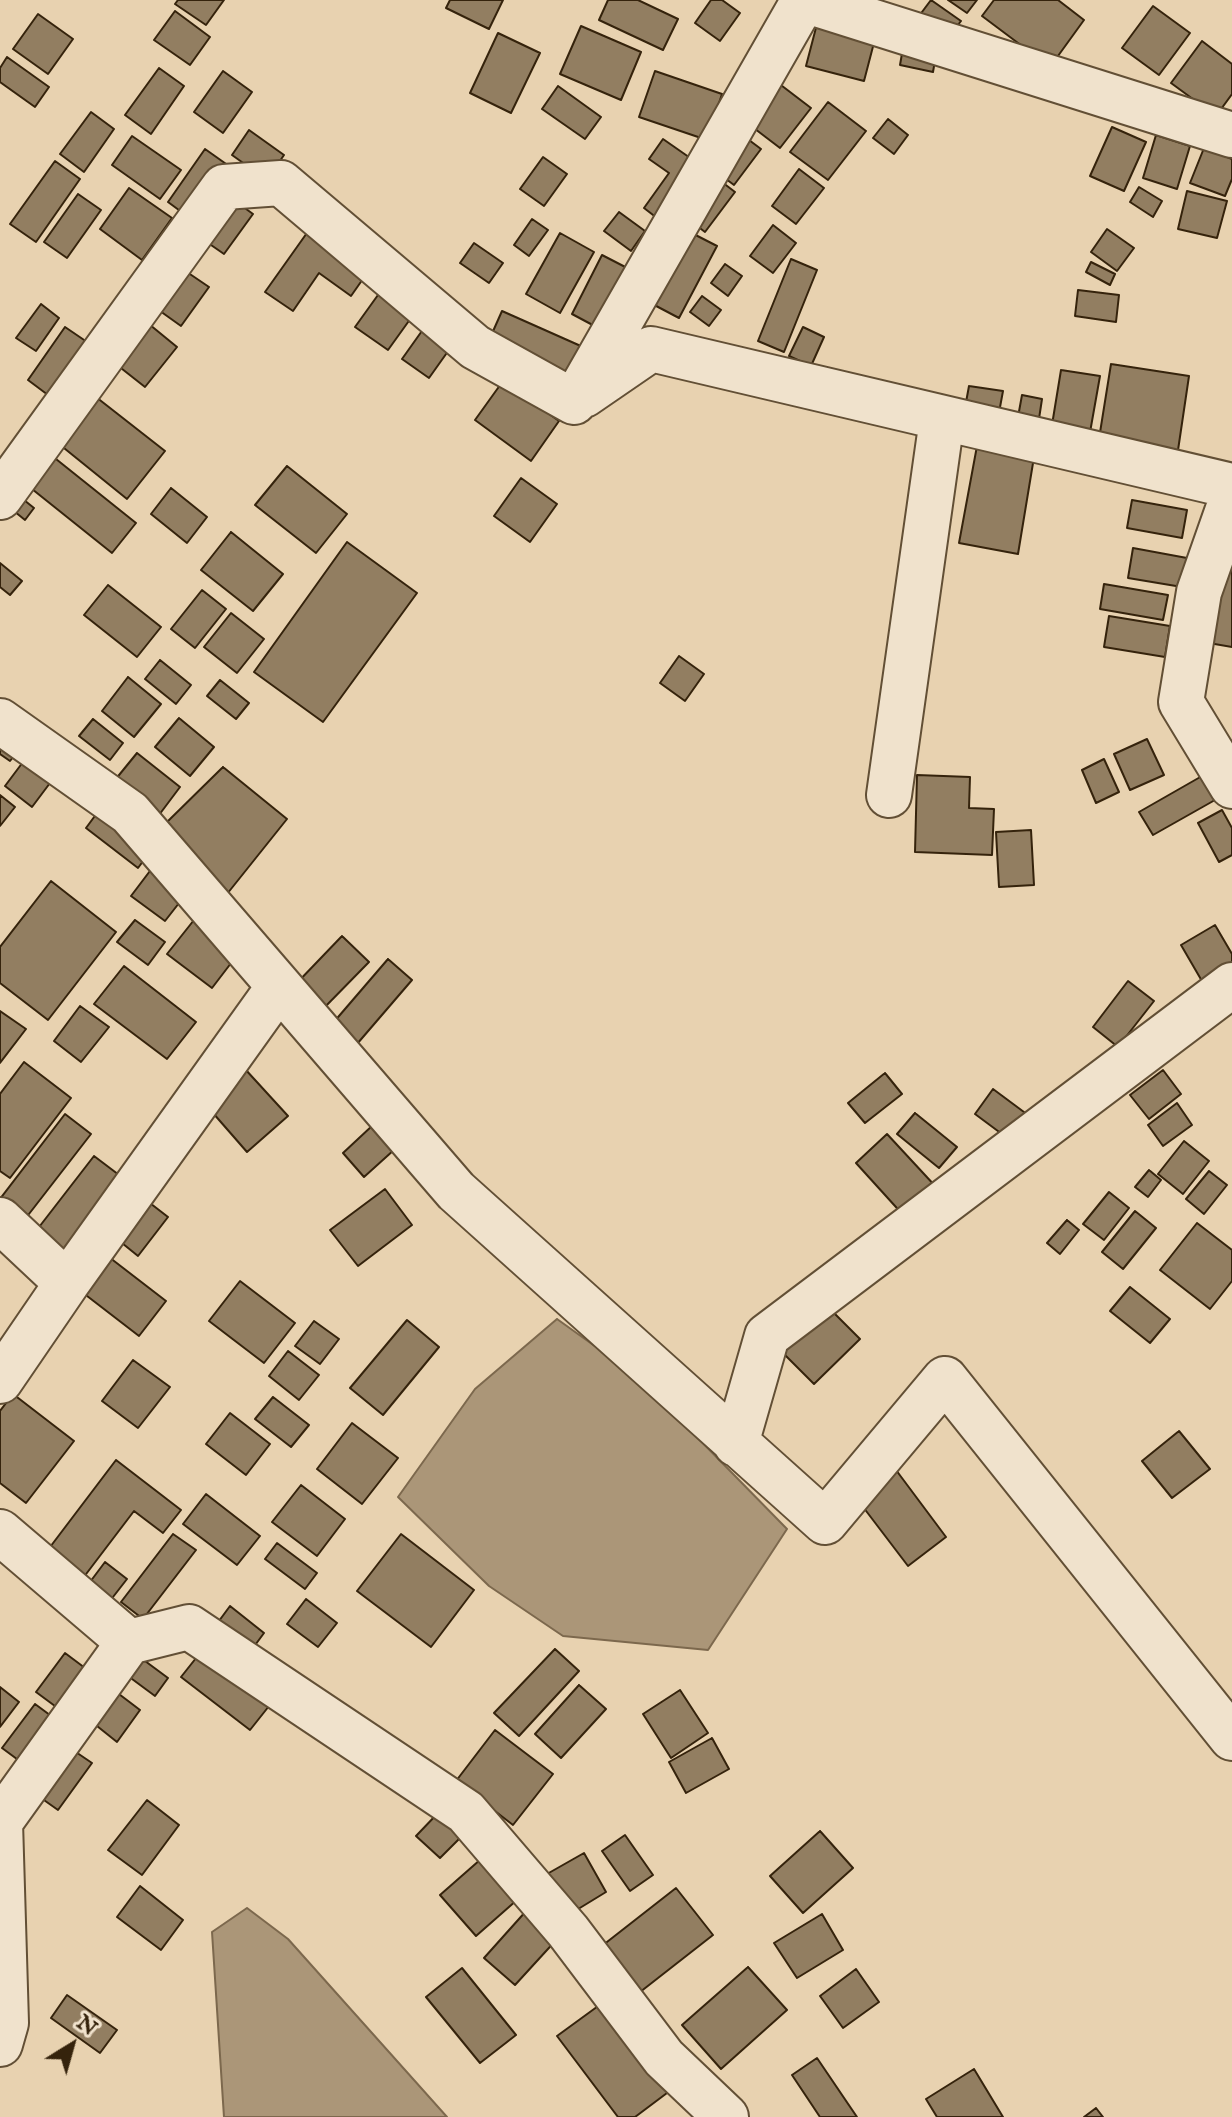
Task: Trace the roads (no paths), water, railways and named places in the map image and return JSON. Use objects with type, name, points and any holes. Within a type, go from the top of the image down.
[{"type":"street","points":[[574,402],[804,0],[1232,135]]},
{"type":"street","points":[[0,497],[224,187],[281,183],[475,347],[574,402]]},
{"type":"street","points":[[574,402],[651,349],[1232,486]]},
{"type":"street","points":[[889,795],[942,419]]},
{"type":"street","points":[[1232,498],[1199,592],[1181,702],[1232,786]]},
{"type":"street","points":[[0,721],[130,813],[456,1191],[825,1522],[945,1379],[1232,1738]]},
{"type":"street","points":[[736,1444],[767,1336],[1232,985]]},
{"type":"street","points":[[0,1381],[278,988]]},
{"type":"street","points":[[0,1220],[67,1283]]},
{"type":"street","points":[[0,1532],[129,1642]]},
{"type":"street","points":[[0,2044],[6,2023],[0,1822],[129,1642],[189,1627],[466,1812],[568,1931],[664,2058],[726,2117]]}]
